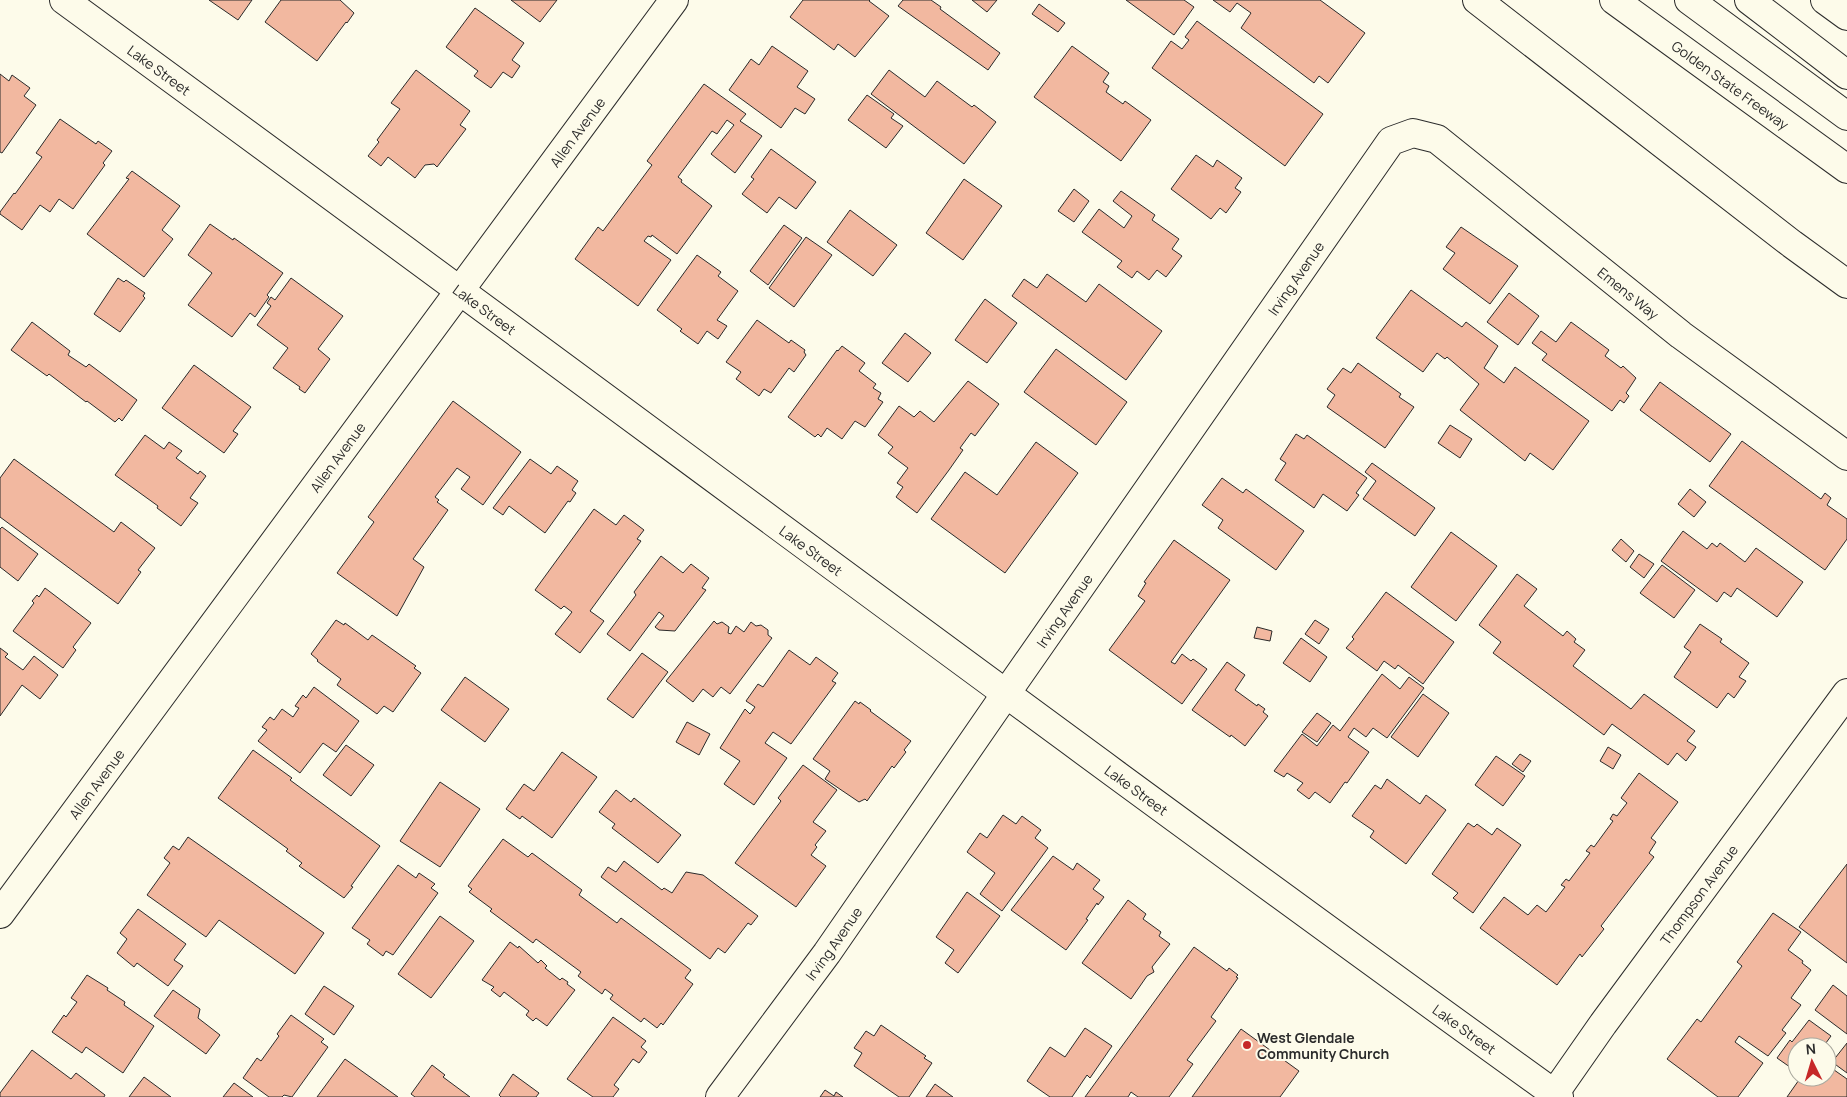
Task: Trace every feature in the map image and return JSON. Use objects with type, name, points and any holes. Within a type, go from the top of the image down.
[{"type":"main road","name":"Lake Street","points":[[64,0],[461,290],[1005,694],[1555,1096]]},
{"type":"main road","name":"Allen Avenue","points":[[0,914],[674,0]]},
{"type":"main road","points":[[1477,0],[1792,244],[1847,284]]},
{"type":"main road","name":"Golden State Freeway","points":[[1614,0],[1847,169]]},
{"type":"main road","points":[[1689,0],[1847,116]]},
{"type":"main road","points":[[1748,0],[1847,75]]},
{"type":"main road","points":[[1825,0],[1847,16]]},
{"type":"main road","name":"Emens Way","points":[[1413,133],[1437,139],[1681,335],[1847,456]]},
{"type":"main road","name":"Irving Avenue","points":[[720,1097],[828,953],[1005,694],[1391,141],[1413,133]]},
{"type":"main road","name":"Thompson Avenue","points":[[1555,1096],[1603,1024],[1847,693]]},
{"type":"building","points":[[209,0],[252,0],[238,20]]},
{"type":"building","points":[[281,0],[340,0],[354,13],[317,61],[265,22]]},
{"type":"building","points":[[511,0],[557,0],[540,22]]},
{"type":"building","points":[[803,0],[870,0],[889,16],[855,57],[838,44],[834,50],[790,17]]},
{"type":"building","points":[[903,0],[931,0],[941,7],[940,9],[1000,53],[988,70],[898,6]]},
{"type":"building","points":[[972,0],[997,0],[987,12]]},
{"type":"building","points":[[1126,0],[1184,0],[1194,7],[1174,35]]},
{"type":"building","points":[[1213,0],[1320,0],[1365,33],[1328,83],[1319,76],[1314,83],[1241,28],[1251,13],[1237,3],[1230,12]]},
{"type":"building","points":[[1039,4],[1065,23],[1058,32],[1032,14]]},
{"type":"building","points":[[475,8],[524,43],[512,60],[520,66],[512,78],[503,72],[491,88],[474,76],[478,71],[446,47]]},
{"type":"building","points":[[1197,21],[1323,114],[1285,166],[1152,68],[1171,41],[1182,49],[1189,40],[1185,37]]},
{"type":"building","points":[[772,46],[808,71],[797,87],[815,99],[805,114],[795,108],[781,128],[729,90],[751,59],[759,65]]},
{"type":"building","points":[[1072,46],[1109,73],[1103,82],[1109,86],[1106,92],[1123,104],[1125,101],[1151,120],[1121,161],[1034,97]]},
{"type":"building","points":[[416,70],[470,111],[460,125],[466,129],[437,167],[434,164],[425,165],[415,178],[388,157],[381,166],[368,156],[379,142],[377,140],[400,109],[391,103]]},
{"type":"building","points":[[889,70],[925,97],[937,81],[996,122],[964,164],[871,94]]},
{"type":"building","points":[[0,74],[9,81],[12,75],[30,88],[24,96],[36,105],[2,153],[0,152]]},
{"type":"building","points":[[704,84],[746,114],[740,121],[762,136],[735,173],[711,154],[734,125],[727,120],[717,134],[712,131],[678,177],[682,180],[681,182],[712,206],[677,254],[652,235],[651,237],[648,236],[644,241],[671,260],[638,306],[575,259],[598,227],[603,231],[652,165],[647,161]]},
{"type":"building","points":[[867,95],[894,114],[891,118],[903,126],[886,148],[848,120]]},
{"type":"building","points":[[60,119],[96,144],[98,141],[112,151],[103,163],[105,165],[73,209],[59,199],[50,212],[40,205],[22,230],[0,214],[0,212],[42,157],[36,153]]},
{"type":"building","points":[[771,149],[816,182],[796,209],[779,197],[767,213],[742,194],[754,179],[751,177]]},
{"type":"building","points":[[1196,155],[1213,167],[1217,160],[1242,178],[1235,188],[1241,192],[1226,213],[1220,208],[1211,219],[1171,189]]},
{"type":"building","points":[[132,171],[180,206],[162,230],[173,239],[144,277],[87,234],[129,179],[126,178]]},
{"type":"building","points":[[964,179],[1002,206],[963,260],[926,233]]},
{"type":"building","points":[[1074,189],[1089,201],[1074,222],[1058,211]]},
{"type":"building","points":[[1121,191],[1155,215],[1152,220],[1179,239],[1172,249],[1182,256],[1166,277],[1157,270],[1149,280],[1137,271],[1132,278],[1117,267],[1122,261],[1082,232],[1099,209],[1124,228],[1132,216],[1113,201]]},
{"type":"building","points":[[850,210],[897,245],[873,276],[827,242]]},
{"type":"building","points":[[210,224],[233,240],[234,238],[283,273],[267,295],[269,297],[255,317],[250,313],[232,337],[188,305],[212,273],[188,255]]},
{"type":"building","points":[[784,225],[802,238],[768,285],[750,271]]},
{"type":"building","points":[[1461,227],[1518,266],[1490,304],[1443,269],[1455,253],[1446,247]]},
{"type":"building","points":[[806,237],[832,255],[794,307],[769,288]]},
{"type":"building","points":[[697,255],[721,272],[718,276],[738,291],[717,320],[727,326],[718,339],[707,331],[698,344],[657,310]]},
{"type":"building","points":[[1047,274],[1086,302],[1099,284],[1162,331],[1126,380],[1012,296],[1024,279],[1037,288]]},
{"type":"building","points":[[118,278],[124,282],[126,280],[145,293],[143,296],[145,298],[120,332],[94,314]]},
{"type":"building","points":[[291,278],[343,316],[318,349],[330,359],[305,393],[299,389],[300,387],[273,368],[288,348],[257,325],[271,306],[267,303],[271,297],[275,300]]},
{"type":"building","points":[[1411,290],[1462,327],[1466,322],[1498,346],[1484,368],[1504,383],[1515,367],[1589,421],[1553,470],[1530,453],[1525,461],[1460,410],[1479,384],[1447,357],[1445,359],[1437,353],[1423,372],[1376,338]]},
{"type":"building","points":[[1509,293],[1539,316],[1518,345],[1487,322]]},
{"type":"building","points":[[985,299],[1017,323],[987,363],[955,340]]},
{"type":"building","points":[[757,320],[789,343],[791,340],[805,350],[806,355],[794,372],[789,368],[771,393],[764,389],[759,396],[736,379],[741,372],[726,362]]},
{"type":"building","points":[[32,322],[70,351],[68,355],[86,367],[89,364],[137,400],[122,421],[119,418],[115,422],[49,374],[47,376],[11,350]]},
{"type":"building","points":[[1571,322],[1609,350],[1605,356],[1621,368],[1623,366],[1636,378],[1626,393],[1629,396],[1624,403],[1620,400],[1612,411],[1542,360],[1547,354],[1532,343],[1541,331],[1556,342]]},
{"type":"building","points":[[905,333],[931,353],[908,382],[882,363]]},
{"type":"building","points":[[842,346],[865,363],[859,371],[876,384],[873,388],[881,393],[878,399],[883,402],[865,427],[855,421],[842,439],[827,428],[821,437],[818,434],[815,437],[788,417],[837,350]]},
{"type":"building","points":[[1056,349],[1127,402],[1096,445],[1024,392]]},
{"type":"building","points":[[1358,363],[1401,394],[1399,397],[1414,407],[1385,448],[1327,407],[1335,395],[1327,389],[1343,368],[1351,373]]},
{"type":"building","points":[[194,365],[251,407],[233,431],[238,434],[224,453],[162,408]]},
{"type":"building","points":[[968,381],[999,404],[975,436],[971,433],[960,448],[963,450],[917,513],[896,497],[903,487],[897,483],[908,468],[888,453],[893,447],[878,435],[899,406],[914,417],[920,411],[934,422]]},
{"type":"building","points":[[1660,382],[1731,434],[1710,462],[1640,410]]},
{"type":"building","points":[[453,401],[521,452],[483,505],[461,489],[470,477],[457,468],[435,497],[439,500],[437,502],[448,510],[413,559],[424,567],[397,616],[337,573],[374,522],[368,517]]},
{"type":"building","points":[[1450,425],[1472,439],[1460,458],[1438,443]]},
{"type":"building","points":[[1296,434],[1304,439],[1307,435],[1367,478],[1356,493],[1359,495],[1347,511],[1323,494],[1314,508],[1275,480],[1286,463],[1280,459]]},
{"type":"building","points":[[145,435],[164,449],[169,442],[182,451],[176,458],[198,474],[200,471],[206,476],[190,498],[198,503],[181,526],[157,508],[158,506],[115,475]]},
{"type":"building","points":[[1742,441],[1821,499],[1825,493],[1831,498],[1827,505],[1847,519],[1847,539],[1825,570],[1709,486]]},
{"type":"building","points":[[1036,442],[1078,473],[1005,573],[931,519],[965,472],[997,495]]},
{"type":"building","points":[[14,459],[114,532],[121,522],[155,548],[138,570],[141,572],[118,604],[0,517],[0,478]]},
{"type":"building","points":[[530,459],[551,474],[557,466],[578,481],[572,490],[576,493],[545,533],[509,506],[503,515],[493,508]]},
{"type":"building","points":[[1372,463],[1435,508],[1415,536],[1363,499],[1376,481],[1365,472]]},
{"type":"building","points":[[1222,478],[1243,493],[1246,489],[1304,531],[1276,570],[1218,528],[1223,520],[1202,505]]},
{"type":"building","points":[[1690,489],[1706,502],[1694,517],[1678,504]]},
{"type":"building","points":[[594,509],[616,525],[624,515],[644,530],[637,539],[641,541],[590,611],[604,621],[580,653],[555,634],[572,612],[564,606],[561,609],[535,590]]},
{"type":"building","points":[[2,527],[38,554],[18,581],[0,567],[0,529]]},
{"type":"building","points":[[1683,531],[1707,549],[1712,543],[1717,547],[1720,543],[1745,562],[1756,548],[1803,582],[1777,617],[1737,588],[1731,597],[1724,592],[1717,602],[1661,561]]},
{"type":"building","points":[[1451,532],[1497,566],[1456,621],[1411,587]]},
{"type":"building","points":[[1621,539],[1634,551],[1626,562],[1612,550]]},
{"type":"building","points":[[1174,540],[1230,580],[1171,662],[1175,664],[1182,654],[1207,669],[1182,704],[1109,650],[1145,601],[1138,596],[1146,583],[1144,582]]},
{"type":"building","points":[[1639,554],[1654,564],[1644,578],[1630,567]]},
{"type":"building","points":[[661,556],[683,573],[691,564],[709,578],[702,588],[706,590],[675,631],[659,630],[655,627],[664,616],[659,612],[630,651],[607,634],[636,595],[634,592]]},
{"type":"building","points":[[1662,565],[1695,590],[1674,618],[1640,593]]},
{"type":"building","points":[[1517,574],[1537,589],[1524,606],[1563,636],[1567,631],[1576,639],[1574,642],[1585,650],[1573,666],[1631,709],[1644,694],[1695,731],[1687,741],[1696,747],[1686,761],[1677,753],[1668,765],[1612,724],[1604,735],[1493,653],[1501,642],[1479,625]]},
{"type":"building","points":[[45,588],[91,623],[73,647],[76,650],[63,668],[13,631],[34,603],[32,601],[37,595],[39,597]]},
{"type":"building","points":[[1386,592],[1454,642],[1423,684],[1398,665],[1395,669],[1384,661],[1377,671],[1346,648],[1354,639],[1352,637]]},
{"type":"building","points":[[336,620],[344,625],[345,623],[368,640],[372,635],[416,666],[414,668],[421,673],[393,712],[384,706],[377,714],[337,685],[341,679],[317,661],[311,654]]},
{"type":"building","points":[[1315,620],[1329,629],[1319,644],[1305,634]]},
{"type":"building","points":[[714,621],[717,624],[722,622],[729,627],[728,633],[731,634],[736,626],[744,632],[751,622],[756,626],[761,625],[768,630],[768,635],[772,638],[730,694],[721,687],[713,697],[703,689],[693,702],[666,681]]},
{"type":"building","points":[[1700,624],[1722,639],[1720,642],[1749,663],[1739,677],[1746,681],[1734,698],[1728,693],[1717,708],[1674,677],[1691,652],[1684,647]]},
{"type":"building","points":[[1257,627],[1272,631],[1270,641],[1254,638]]},
{"type":"building","points":[[1301,638],[1327,657],[1310,682],[1283,663]]},
{"type":"building","points":[[0,648],[8,654],[5,657],[23,670],[34,656],[58,675],[40,699],[22,685],[0,716]]},
{"type":"building","points":[[789,650],[810,665],[816,657],[838,673],[832,681],[836,683],[791,744],[773,732],[765,743],[787,758],[754,805],[724,784],[740,761],[720,748],[745,709],[750,714],[755,707],[746,701],[758,684],[763,687]]},
{"type":"building","points":[[642,653],[668,672],[633,718],[607,699]]},
{"type":"building","points":[[1227,662],[1245,675],[1235,690],[1257,706],[1258,704],[1265,709],[1263,712],[1268,716],[1245,746],[1192,710]]},
{"type":"building","points":[[1382,674],[1400,689],[1409,677],[1424,688],[1387,738],[1373,728],[1366,737],[1354,728],[1348,737],[1369,752],[1330,803],[1315,792],[1309,799],[1297,790],[1303,783],[1287,773],[1284,777],[1274,771],[1302,734],[1317,746],[1333,725],[1340,731]]},
{"type":"building","points":[[465,677],[509,709],[485,742],[441,710]]},
{"type":"building","points":[[314,687],[359,721],[336,752],[323,743],[300,773],[258,741],[267,730],[262,727],[270,717],[274,720],[282,709],[293,717],[299,708],[295,706],[303,695],[306,698]]},
{"type":"building","points":[[1423,694],[1449,713],[1418,757],[1391,737]]},
{"type":"building","points":[[855,701],[859,704],[860,702],[911,741],[904,750],[906,752],[894,768],[892,766],[867,801],[865,799],[859,802],[825,779],[830,771],[813,759]]},
{"type":"building","points":[[1317,713],[1331,723],[1317,742],[1302,732]]},
{"type":"building","points":[[687,722],[710,734],[699,755],[676,742]]},
{"type":"building","points":[[346,745],[374,765],[351,796],[323,775]]},
{"type":"building","points":[[1608,747],[1621,755],[1613,769],[1600,761]]},
{"type":"building","points":[[253,750],[292,778],[290,780],[380,846],[344,898],[299,866],[302,863],[286,851],[288,849],[218,798]]},
{"type":"building","points":[[562,752],[597,777],[552,838],[522,816],[520,819],[506,809],[524,784],[534,791]]},
{"type":"building","points":[[1520,754],[1531,761],[1523,772],[1512,764]]},
{"type":"building","points":[[1496,756],[1525,776],[1503,806],[1475,785]]},
{"type":"building","points":[[803,765],[837,790],[813,822],[826,831],[815,845],[817,847],[811,855],[826,866],[796,907],[735,863],[781,801],[778,798]]},
{"type":"building","points":[[1639,773],[1678,802],[1651,838],[1656,842],[1649,853],[1654,857],[1601,926],[1604,929],[1582,957],[1580,954],[1557,985],[1480,928],[1504,897],[1528,915],[1537,905],[1546,912],[1565,887],[1561,885],[1566,879],[1569,881],[1590,853],[1586,851],[1591,845],[1594,847],[1613,821],[1610,819],[1613,814],[1617,816],[1627,803],[1621,798]]},
{"type":"building","points":[[1387,779],[1420,804],[1426,795],[1446,810],[1406,864],[1370,837],[1374,831],[1352,816],[1375,785],[1381,789]]},
{"type":"building","points":[[440,782],[480,809],[440,867],[400,841]]},
{"type":"building","points":[[616,790],[631,802],[634,798],[681,835],[658,863],[612,828],[615,824],[599,812]]},
{"type":"building","points":[[1003,815],[1016,824],[1022,816],[1041,830],[1035,838],[1048,848],[1002,911],[980,894],[995,873],[967,852],[980,833],[987,838]]},
{"type":"building","points":[[1468,823],[1474,827],[1477,824],[1492,835],[1497,828],[1521,845],[1473,913],[1453,898],[1458,893],[1432,874]]},
{"type":"building","points":[[188,837],[324,933],[295,974],[219,920],[206,937],[147,895],[170,863],[164,858],[173,846],[179,850]]},
{"type":"building","points":[[503,839],[528,857],[532,853],[582,890],[579,895],[617,923],[621,918],[691,970],[685,978],[693,984],[663,1025],[661,1023],[657,1028],[644,1018],[641,1022],[610,999],[613,995],[605,989],[602,994],[578,976],[581,972],[536,939],[533,943],[490,911],[492,909],[469,892],[472,889],[468,886]]},
{"type":"building","points":[[1053,856],[1073,870],[1077,863],[1100,880],[1093,889],[1104,897],[1098,905],[1097,903],[1086,919],[1088,920],[1066,950],[1011,910]]},
{"type":"building","points":[[624,861],[662,890],[664,888],[672,893],[686,872],[703,875],[758,916],[751,925],[748,923],[725,953],[718,948],[710,959],[601,877],[608,867],[616,872]]},
{"type":"building","points":[[1847,864],[1847,963],[1799,927]]},
{"type":"building","points":[[398,865],[416,878],[419,873],[435,884],[431,888],[438,893],[393,955],[386,951],[383,956],[367,944],[370,940],[352,928]]},
{"type":"building","points":[[967,892],[1000,916],[958,973],[945,963],[954,950],[936,937]]},
{"type":"building","points":[[1128,900],[1146,914],[1143,919],[1161,932],[1159,936],[1170,944],[1152,967],[1154,972],[1147,976],[1131,999],[1082,963]]},
{"type":"building","points":[[138,909],[186,944],[174,960],[183,966],[168,986],[137,963],[134,967],[117,953],[127,939],[120,933]]},
{"type":"building","points":[[1773,913],[1801,932],[1788,950],[1803,961],[1802,963],[1811,970],[1791,998],[1801,1005],[1782,1030],[1786,1033],[1768,1056],[1739,1036],[1735,1042],[1763,1063],[1738,1097],[1718,1097],[1667,1059],[1697,1019],[1701,1022],[1742,966],[1737,962]]},
{"type":"building","points":[[440,916],[474,941],[431,998],[398,974]]},
{"type":"building","points":[[510,942],[518,948],[519,946],[538,963],[541,960],[547,966],[545,968],[560,980],[562,978],[568,982],[567,984],[575,990],[547,1026],[536,1018],[533,1021],[526,1015],[529,1011],[504,992],[500,997],[491,990],[494,987],[482,980]]},
{"type":"building","points":[[1194,947],[1227,971],[1229,968],[1238,975],[1236,977],[1238,978],[1211,1017],[1216,1021],[1187,1060],[1193,1064],[1169,1097],[1138,1097],[1131,1092],[1128,1097],[1085,1097]]},
{"type":"building","points":[[87,975],[108,988],[107,990],[125,1002],[124,1005],[154,1026],[123,1073],[86,1047],[82,1053],[52,1032],[64,1015],[66,1017],[77,1002],[71,998]]},
{"type":"building","points":[[1833,985],[1847,996],[1847,1034],[1815,1010]]},
{"type":"building","points":[[324,986],[354,1006],[334,1035],[305,1014]]},
{"type":"building","points":[[173,990],[200,1009],[198,1018],[220,1035],[206,1054],[154,1016]]},
{"type":"building","points":[[291,1015],[324,1039],[321,1042],[328,1047],[292,1097],[284,1095],[282,1097],[269,1097],[243,1078],[257,1058],[261,1061]]},
{"type":"building","points":[[613,1017],[646,1041],[641,1047],[647,1052],[639,1063],[633,1059],[614,1085],[619,1089],[613,1097],[593,1097],[567,1079]]},
{"type":"building","points":[[1809,1020],[1831,1036],[1830,1037],[1796,1037]]},
{"type":"building","points":[[881,1025],[926,1056],[924,1058],[932,1063],[909,1097],[899,1097],[854,1066],[862,1053],[854,1048],[866,1031],[874,1036]]},
{"type":"building","points":[[1085,1028],[1112,1046],[1090,1078],[1087,1075],[1072,1097],[1050,1097],[1027,1081],[1050,1047],[1065,1057]]},
{"type":"building","points":[[1241,1029],[1299,1071],[1280,1097],[1192,1097]]},
{"type":"building","points":[[1847,1043],[1847,1073],[1837,1066],[1837,1056]]},
{"type":"building","points":[[1787,1044],[1787,1065],[1777,1058]]},
{"type":"building","points":[[32,1050],[71,1079],[76,1073],[105,1095],[104,1097],[0,1097],[0,1093]]},
{"type":"building","points":[[345,1059],[398,1097],[317,1097]]},
{"type":"building","points":[[432,1065],[445,1075],[443,1077],[470,1097],[415,1097],[411,1094]]},
{"type":"building","points":[[1837,1072],[1847,1079],[1847,1097],[1787,1097],[1794,1087],[1837,1087]]},
{"type":"building","points":[[513,1074],[539,1093],[536,1097],[501,1097],[499,1095]]},
{"type":"building","points":[[144,1077],[171,1097],[129,1097]]},
{"type":"building","points":[[234,1083],[253,1097],[223,1097]]},
{"type":"building","points":[[935,1084],[953,1097],[926,1097]]},
{"type":"building","points":[[825,1090],[834,1096],[836,1092],[843,1097],[820,1097]]},
{"type":"place","name":"West Glendale Community Church","points":[[1247,1045]]}]
